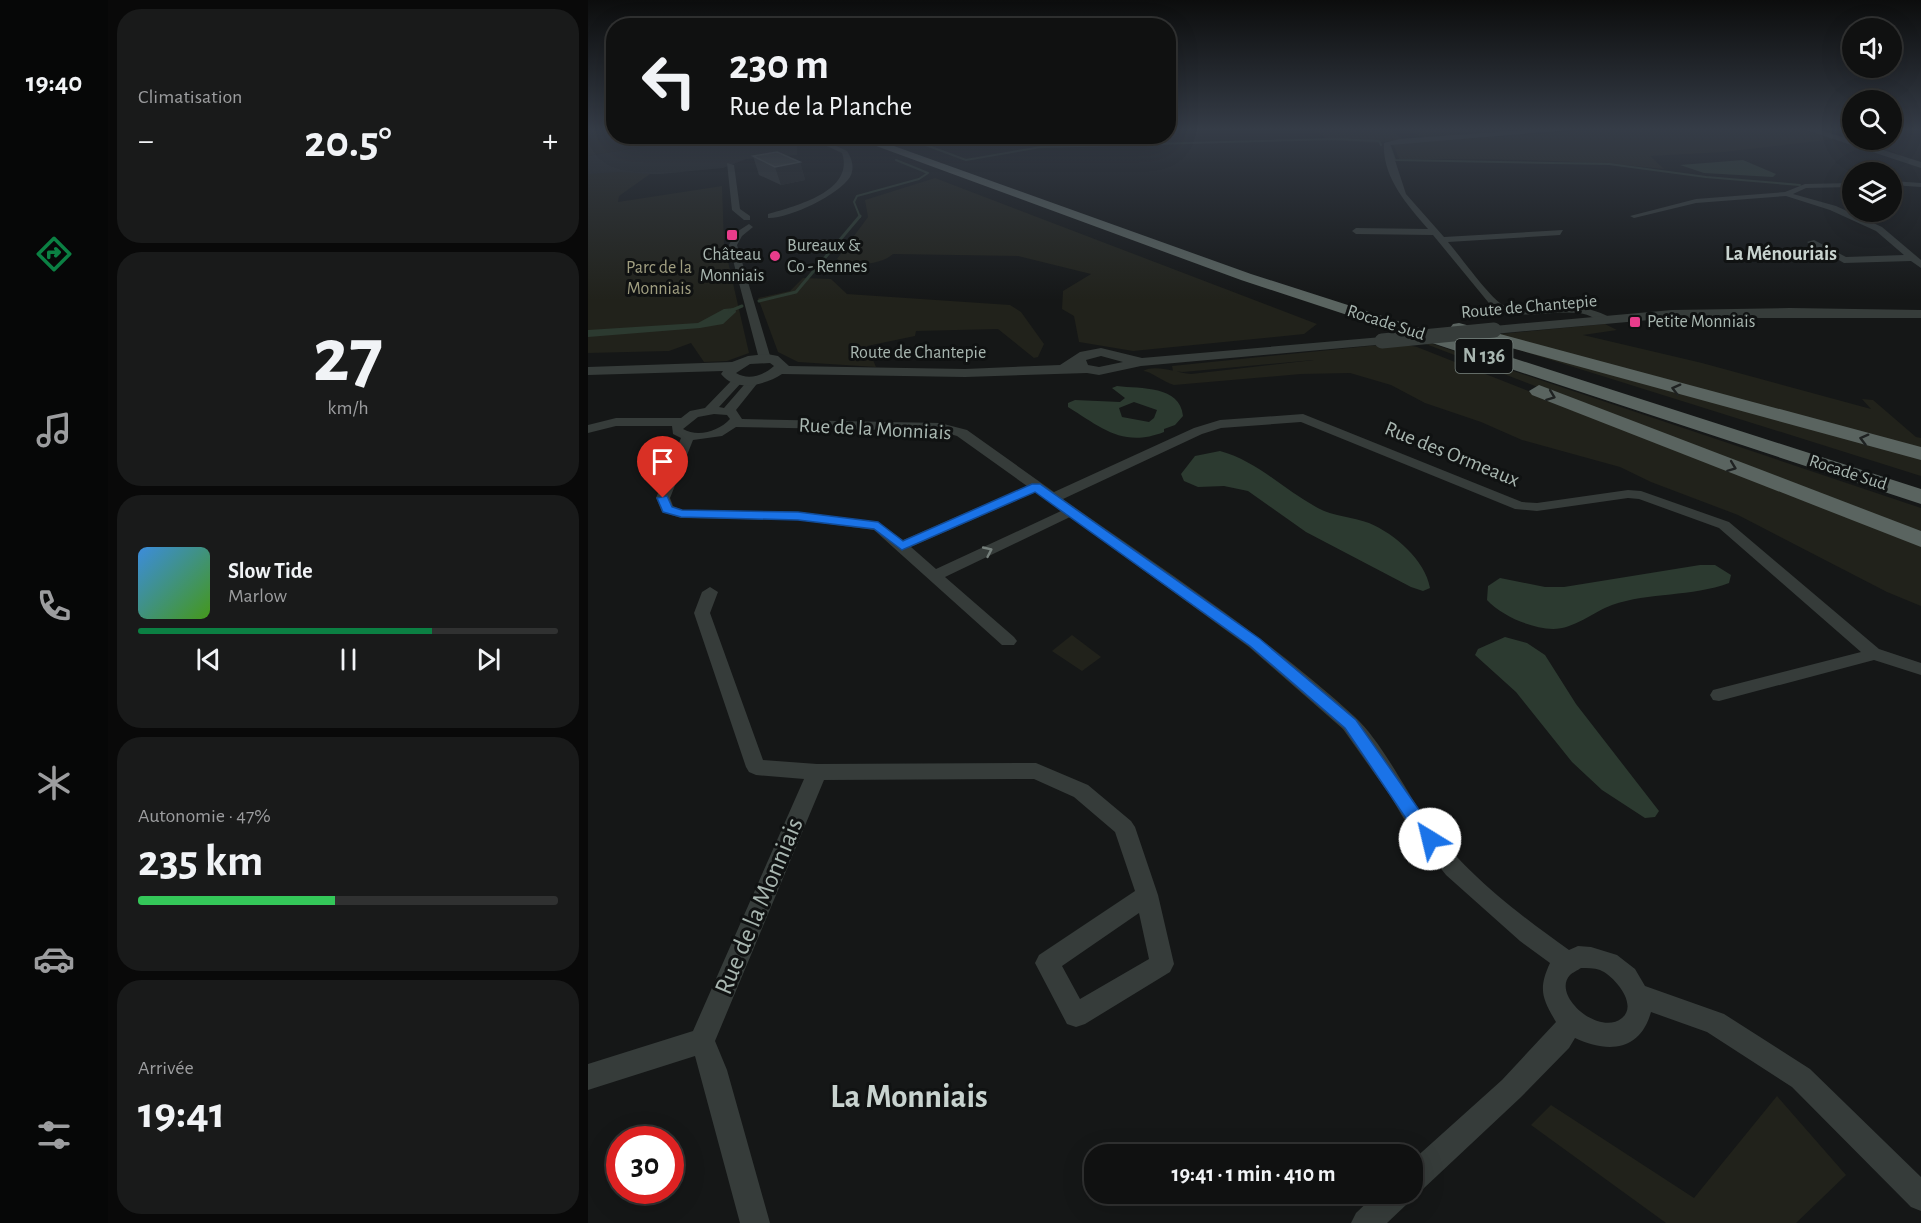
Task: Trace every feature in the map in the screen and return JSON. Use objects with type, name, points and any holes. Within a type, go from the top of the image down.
[{"type":"highway","name":"Rocade Sud","points":[[991,185],[1202,261],[1921,497]]},
{"type":"highway","name":"Rocade Sud","points":[[1014,185],[1256,270],[1921,483]]},
{"type":"highway","points":[[1202,261],[1240,280],[1416,344],[1921,540]]},
{"type":"highway","points":[[1256,270],[1282,274],[1538,351],[1921,454]]},
{"type":"street","points":[[733,185],[736,210],[759,221]]},
{"type":"street","points":[[765,359],[733,245],[738,235],[759,221],[812,203],[837,185]]},
{"type":"street","points":[[1399,185],[1403,195],[1497,306],[1504,311],[1526,313],[1584,310],[1606,320]]},
{"type":"street","points":[[1634,216],[1665,211],[1696,201],[1786,194],[1805,186],[1842,185]]},
{"type":"street","points":[[1786,194],[1833,208],[1879,229],[1921,265]]},
{"type":"street","points":[[1356,231],[1435,232]]},
{"type":"street","points":[[1442,240],[1560,232]]},
{"type":"street","points":[[1811,242],[1844,260],[1911,258]]},
{"type":"street","points":[[1921,309],[1918,311],[1921,314]]},
{"type":"street","name":"Route de Chantepie","points":[[779,370],[965,374],[1057,370],[1082,365],[1099,371],[1119,362],[1142,362],[1672,314],[1764,312],[1921,314]]},
{"type":"street","points":[[588,371],[734,373],[765,359],[781,363],[779,370],[754,380],[728,411]]},
{"type":"street","points":[[588,376],[615,372],[682,370],[734,373],[754,380]]},
{"type":"street","points":[[709,411],[734,373]]},
{"type":"street","points":[[588,429],[616,422],[681,422],[694,414],[709,411],[728,411],[736,415],[734,423],[709,435],[688,436],[677,431],[681,422]]},
{"type":"street","name":"Rue des Ormeaux","points":[[1053,498],[1220,424],[1303,418],[1520,506],[1537,507],[1634,494],[1724,525],[1873,653],[1921,669]]},
{"type":"street","name":"Rue de la Monniais","points":[[734,423],[952,429],[962,433],[1255,643],[1350,724],[1398,791],[1418,825],[1454,868],[1528,934],[1566,961]]},
{"type":"street","points":[[688,436],[663,498],[667,509],[681,514],[798,516],[878,526],[1008,641]]},
{"type":"street","points":[[902,546],[1036,487]]},
{"type":"street","points":[[935,576],[1070,512]]},
{"type":"street","points":[[710,592],[702,613],[756,767],[817,772],[1036,771],[1081,791],[1124,827],[1147,895],[1162,964],[1076,1015],[1047,963],[1147,895]]},
{"type":"street","points":[[1719,695],[1862,659],[1873,653]]},
{"type":"street","name":"Rue de la Monniais","points":[[702,1041],[817,772]]},
{"type":"street","points":[[1578,957],[1592,957],[1613,964],[1630,980],[1637,994],[1640,1008],[1634,1025],[1625,1032],[1611,1036],[1597,1035],[1571,1021],[1560,1009],[1553,990],[1557,969],[1566,961],[1578,957]]},
{"type":"street","points":[[1637,994],[1715,1023],[1801,1078],[1921,1197]]},
{"type":"street","points":[[1423,1170],[1519,1081],[1560,1039],[1571,1021]]},
{"type":"street","points":[[588,1077],[702,1041],[714,1070],[755,1223]]},
{"type":"street","points":[[1366,1223],[1386,1204]]},
{"type":"green space","name":"Parc de la Monniais","points":[[588,185],[634,185],[619,196],[618,202],[722,186],[724,244],[749,353],[727,361],[704,362],[691,343],[669,351],[588,353]]},
{"type":"green space","points":[[912,185],[954,185],[1317,324],[1304,334],[1133,351],[1079,342],[1074,316],[1062,309],[1063,291],[1091,274],[1018,256],[893,254],[881,261],[865,264],[850,264],[837,259],[868,217],[865,200]]},
{"type":"green space","points":[[803,278],[831,279],[847,294],[1010,305],[1021,312],[1044,344],[1038,357],[1034,358],[998,329],[916,331],[915,336],[867,346],[876,367],[798,362],[778,352],[758,298],[790,291]]},
{"type":"green space","points":[[1605,324],[1617,330],[1583,335],[1702,363],[1871,409],[1862,399],[1873,400],[1916,437],[1921,438],[1921,449],[1509,339],[1500,334]]},
{"type":"green space","points":[[1475,336],[1921,457],[1921,476]]},
{"type":"green space","points":[[1418,341],[1424,341],[1921,508],[1921,534]]},
{"type":"green space","points":[[1399,343],[1417,347],[1921,546],[1921,606],[1887,592],[1738,515],[1651,482],[1620,467],[1522,440],[1481,422],[1425,403],[1391,385],[1350,373],[1301,374],[1174,385],[1143,371],[1154,368],[1173,371],[1172,366]],"holes":[[[1314,360],[1191,374],[1174,371],[1183,372]]]},
{"type":"green space","points":[[1072,635],[1101,657],[1082,671],[1052,651]]},
{"type":"green space","points":[[1777,1096],[1846,1175],[1796,1223],[1666,1223],[1531,1125],[1551,1105],[1694,1198]]},
{"type":"shaded area","points":[[735,308],[736,312],[723,324],[588,337],[588,330],[698,323],[724,309]]},
{"type":"shaded area","points":[[1117,386],[1158,390],[1175,399],[1183,416],[1175,425],[1164,429],[1164,432],[1136,438],[1113,433],[1068,407],[1068,403],[1075,400],[1120,402],[1125,398],[1112,388]],"holes":[[[1134,402],[1157,410],[1154,418],[1149,422],[1122,417],[1119,408]]]},
{"type":"shaded area","points":[[1220,451],[1246,461],[1322,510],[1369,523],[1389,534],[1415,558],[1430,588],[1423,591],[1411,587],[1306,532],[1248,491],[1224,486],[1198,487],[1184,481],[1181,474],[1195,456]]},
{"type":"shaded area","points":[[1700,565],[1715,565],[1731,575],[1729,583],[1700,591],[1626,601],[1561,628],[1544,628],[1526,624],[1508,616],[1487,600],[1488,586],[1500,578],[1545,587],[1564,587]]},
{"type":"shaded area","points":[[1505,637],[1527,643],[1545,655],[1576,704],[1659,811],[1655,817],[1645,818],[1602,790],[1572,762],[1516,692],[1475,655],[1478,649]]},
{"type":"waterway","points":[[860,216],[854,202],[857,196],[897,185]]},
{"type":"waterway","points":[[759,301],[796,292],[860,216]]},
{"type":"waterway","points":[[730,311],[742,306]]},
{"type":"place","name":"Château Monniais","points":[[732,235]]},
{"type":"place","name":"Bureaux & Co - Rennes","points":[[775,256]]},
{"type":"place","name":"Petite Monniais","points":[[1635,322]]},
{"type":"district","name":"La Ménouriais","points":[[1781,254]]},
{"type":"district","name":"La Monniais","points":[[909,1097]]},
{"type":"route","points":[[663,498],[667,509],[681,514],[798,516],[878,526],[902,546],[1036,487],[1255,643],[1350,724],[1398,791],[1418,825],[1430,839]]}]
